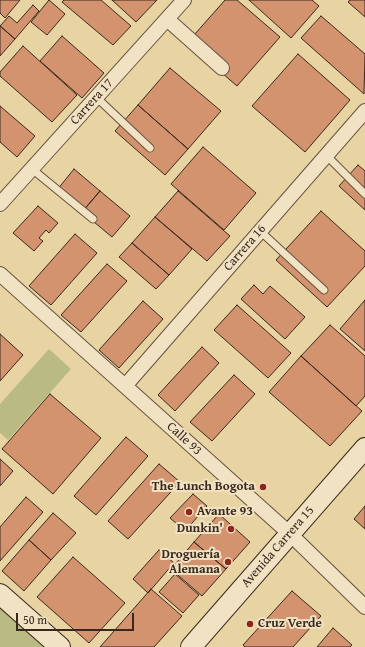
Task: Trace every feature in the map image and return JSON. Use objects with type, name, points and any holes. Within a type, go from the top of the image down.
[{"type":"main road","name":"Avenida Carrera 15","points":[[191,647],[365,448]]},
{"type":"main road","points":[[0,594],[21,608],[60,647]]},
{"type":"street","name":"Carrera 17","points":[[0,204],[184,0]]},
{"type":"street","points":[[167,19],[222,68]]},
{"type":"street","name":"Carrera 16","points":[[124,386],[365,111]]},
{"type":"street","name":"Calle 93","points":[[0,274],[289,534],[365,607]]},
{"type":"lane","points":[[96,97],[150,148]]},
{"type":"lane","points":[[326,155],[365,194]]},
{"type":"lane","points":[[32,168],[93,219]]},
{"type":"lane","points":[[260,231],[324,290]]},
{"type":"green space","points":[[49,349],[71,369],[8,440],[0,433],[0,404]]},
{"type":"green space","points":[[0,602],[51,647],[0,647]]},
{"type":"building","points":[[0,0],[20,0],[5,18],[0,13]]},
{"type":"building","points":[[49,0],[65,14],[47,35],[31,22]]},
{"type":"building","points":[[64,0],[101,0],[131,26],[113,45],[62,2]]},
{"type":"building","points":[[112,0],[157,0],[136,22]]},
{"type":"building","points":[[225,0],[237,0],[280,37],[237,86],[187,43]]},
{"type":"building","points":[[249,0],[312,0],[319,6],[291,38]]},
{"type":"building","points":[[350,0],[365,0],[365,17],[348,2]]},
{"type":"building","points":[[33,5],[39,11],[15,39],[0,26],[9,16],[17,23]]},
{"type":"building","points":[[321,16],[365,54],[364,94],[301,38]]},
{"type":"building","points":[[0,26],[15,39],[0,56]]},
{"type":"building","points":[[62,36],[104,73],[82,98],[40,61]]},
{"type":"building","points":[[23,46],[77,95],[52,122],[0,76],[0,72]]},
{"type":"building","points":[[298,54],[350,100],[305,152],[252,106]]},
{"type":"building","points":[[170,68],[221,111],[188,149],[138,105]]},
{"type":"building","points":[[138,105],[188,149],[165,175],[115,131]]},
{"type":"building","points":[[0,106],[35,136],[17,157],[0,142]]},
{"type":"building","points":[[203,147],[256,193],[224,230],[171,184]]},
{"type":"building","points":[[358,165],[365,171],[365,210],[339,186]]},
{"type":"building","points":[[74,169],[100,191],[82,212],[57,190]]},
{"type":"building","points":[[100,191],[130,216],[112,237],[82,212]]},
{"type":"building","points":[[178,191],[230,236],[207,261],[155,217]]},
{"type":"building","points":[[38,206],[58,223],[49,233],[46,230],[39,238],[43,241],[34,251],[13,233]]},
{"type":"building","points":[[321,211],[365,251],[365,266],[327,307],[276,260]]},
{"type":"building","points":[[155,217],[192,249],[169,275],[132,243]]},
{"type":"building","points":[[75,234],[97,253],[51,305],[29,286]]},
{"type":"building","points":[[132,243],[169,275],[156,289],[119,257]]},
{"type":"building","points":[[107,264],[127,281],[81,332],[61,315]]},
{"type":"building","points":[[254,285],[263,294],[270,286],[305,317],[285,339],[241,299]]},
{"type":"building","points":[[365,300],[365,351],[340,329]]},
{"type":"building","points":[[143,301],[163,319],[119,368],[99,350]]},
{"type":"building","points":[[237,305],[291,353],[268,378],[214,330]]},
{"type":"building","points":[[330,325],[365,356],[365,396],[356,406],[301,356]]},
{"type":"building","points":[[0,334],[23,355],[0,381]]},
{"type":"building","points":[[202,347],[219,363],[175,411],[158,395]]},
{"type":"building","points":[[301,356],[362,411],[330,446],[269,392]]},
{"type":"building","points":[[234,375],[255,394],[212,441],[190,422]]},
{"type":"building","points":[[50,394],[101,438],[53,494],[2,449]]},
{"type":"building","points":[[126,437],[148,456],[96,515],[74,496]]},
{"type":"building","points":[[0,459],[13,471],[0,486]]},
{"type":"building","points":[[159,464],[180,482],[128,539],[108,521]]},
{"type":"building","name":"Avante 93","points":[[193,494],[207,506],[185,531],[170,518]]},
{"type":"building","points":[[26,497],[43,512],[0,561],[0,527]]},
{"type":"building","points":[[365,506],[365,529],[354,519]]},
{"type":"building","points":[[53,513],[76,533],[51,560],[29,540]]},
{"type":"building","points":[[219,514],[250,542],[226,569],[194,542]]},
{"type":"building","points":[[29,540],[51,560],[24,591],[2,571]]},
{"type":"building","points":[[194,542],[226,569],[202,596],[171,569]]},
{"type":"building","points":[[159,550],[174,563],[148,593],[133,579]]},
{"type":"building","points":[[73,557],[125,603],[89,643],[37,597]]},
{"type":"building","points":[[175,574],[199,595],[183,613],[159,592]]},
{"type":"building","points":[[151,589],[182,616],[154,647],[100,647]]},
{"type":"building","points":[[292,591],[321,616],[293,647],[245,647],[243,645]]},
{"type":"building","points":[[333,628],[352,645],[350,647],[317,647]]},
{"type":"place","name":"The Lunch Bogota","points":[[263,487]]},
{"type":"place","name":"Avante 93","points":[[189,512]]},
{"type":"place","name":"Dunkin'","points":[[231,529]]},
{"type":"place","name":"Droguería Alemana","points":[[228,562]]},
{"type":"place","name":"Cruz Verde","points":[[250,624]]}]
